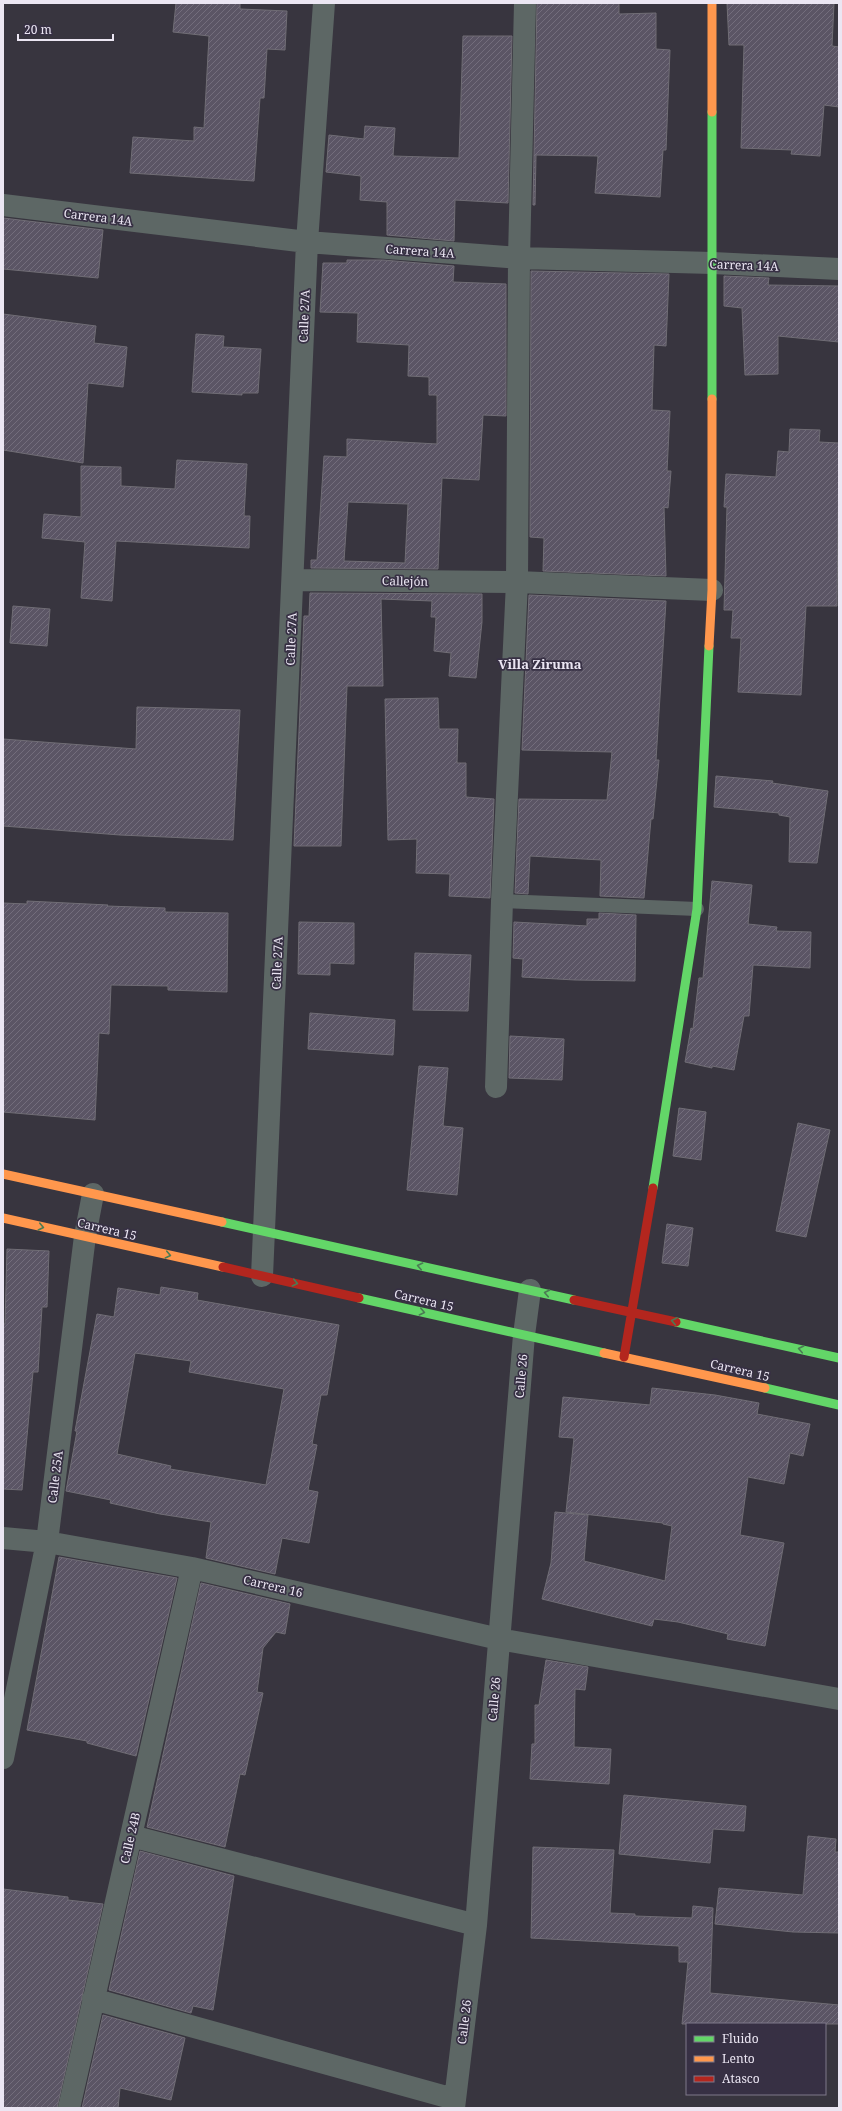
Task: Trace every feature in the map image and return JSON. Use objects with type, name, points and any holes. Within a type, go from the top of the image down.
[{"type":"street","name":"Calle 27A","points":[[262,1276],[266,1232],[307,242],[324,3]]},
{"type":"street","points":[[496,1087],[502,901],[517,582],[519,258],[525,3]]},
{"type":"street","points":[[624,1357],[633,1312],[697,909],[712,590],[712,3]]},
{"type":"street","name":"Carrera 14A","points":[[3,205],[307,242],[519,258],[713,263],[839,269]]},
{"type":"street","name":"Callejón","points":[[294,580],[517,582],[712,590]]},
{"type":"street","points":[[3,1174],[839,1358]]},
{"type":"street","name":"Calle 25A","points":[[3,1758],[46,1542],[86,1236],[93,1194]]},
{"type":"street","name":"Carrera 15","points":[[3,1218],[839,1404]]},
{"type":"street","name":"Calle 26","points":[[454,2104],[476,1925],[524,1334],[530,1290]]},
{"type":"street","name":"Carrera 16","points":[[3,1538],[46,1542],[192,1568],[499,1639],[839,1699]]},
{"type":"street","name":"Calle 24B","points":[[69,2108],[192,1568]]},
{"type":"street","points":[[131,1836],[476,1925]]},
{"type":"street","points":[[94,1999],[454,2104]]},
{"type":"lane","points":[[502,901],[697,909]]},
{"type":"building","points":[[176,3],[240,3],[240,9],[287,11],[285,50],[267,49],[264,98],[260,98],[254,181],[130,173],[133,137],[194,141],[194,127],[204,128],[209,36],[173,32]]},
{"type":"building","points":[[537,3],[619,3],[619,14],[656,13],[656,49],[670,50],[666,150],[663,150],[660,197],[595,193],[598,156],[536,155],[535,205],[533,205]]},
{"type":"building","points":[[727,3],[834,3],[832,46],[839,47],[839,107],[824,105],[820,156],[791,154],[792,150],[741,148],[744,45],[729,45]]},
{"type":"building","points":[[463,36],[512,36],[508,203],[455,200],[454,241],[387,235],[387,202],[360,200],[361,176],[326,172],[329,135],[364,139],[365,126],[395,128],[393,156],[459,158]]},
{"type":"building","points":[[3,218],[103,230],[98,278],[3,269]]},
{"type":"building","points":[[347,260],[383,260],[454,266],[453,282],[506,284],[506,416],[483,415],[479,480],[442,478],[438,569],[311,568],[311,560],[317,560],[324,456],[347,457],[347,439],[437,444],[437,395],[429,395],[429,377],[408,376],[409,345],[357,342],[358,313],[320,312],[323,263],[347,263]],"holes":[[[348,502],[408,504],[405,563],[344,561]]]},
{"type":"building","points":[[531,271],[669,274],[666,346],[654,345],[652,410],[670,411],[667,471],[671,471],[668,508],[664,507],[666,576],[543,571],[544,538],[530,537]]},
{"type":"building","points":[[724,276],[769,278],[768,285],[839,286],[839,342],[778,336],[778,374],[745,375],[742,308],[724,306]]},
{"type":"building","points":[[3,314],[96,326],[94,343],[127,347],[123,387],[88,383],[83,463],[3,450]]},
{"type":"building","points":[[196,334],[224,336],[223,347],[261,349],[258,393],[242,393],[242,395],[192,392]]},
{"type":"building","points":[[790,429],[820,430],[819,442],[839,443],[837,606],[806,606],[801,695],[738,692],[741,638],[731,638],[733,610],[724,610],[727,507],[724,507],[726,474],[776,477],[778,451],[789,452]]},
{"type":"building","points":[[177,460],[247,464],[244,516],[250,516],[249,548],[116,541],[112,601],[81,598],[85,542],[42,538],[44,514],[81,517],[81,466],[121,467],[121,486],[175,489]]},
{"type":"building","points":[[310,593],[482,594],[482,622],[476,678],[449,676],[451,653],[434,651],[436,617],[431,617],[432,601],[381,599],[383,686],[347,686],[341,846],[294,846],[304,616],[309,616]]},
{"type":"building","points":[[529,595],[666,601],[656,760],[659,760],[653,819],[651,819],[644,898],[600,896],[601,860],[530,856],[528,894],[515,893],[519,799],[607,800],[612,752],[522,750]]},
{"type":"building","points":[[13,606],[50,609],[47,646],[10,643]]},
{"type":"building","points":[[438,698],[439,729],[458,729],[457,763],[466,763],[466,797],[494,799],[490,898],[449,896],[450,874],[416,873],[417,839],[388,840],[385,699]]},
{"type":"building","points":[[137,707],[240,710],[233,840],[120,835],[3,826],[3,739],[136,749]]},
{"type":"building","points":[[716,776],[773,781],[772,783],[828,791],[817,863],[789,862],[790,817],[779,815],[779,813],[714,807]]},
{"type":"building","points":[[712,881],[752,885],[748,924],[777,927],[776,931],[811,932],[810,968],[753,965],[749,1016],[744,1016],[734,1070],[712,1066],[712,1068],[685,1062],[691,1028],[693,1029],[699,978],[703,978]]},
{"type":"building","points":[[27,901],[165,908],[165,912],[228,913],[227,992],[168,990],[168,986],[111,985],[109,1034],[99,1033],[95,1120],[3,1112],[3,903],[27,904]]},
{"type":"building","points":[[599,913],[636,915],[635,981],[522,977],[523,959],[513,958],[514,922],[587,926],[587,919],[599,919]]},
{"type":"building","points":[[299,922],[354,923],[354,964],[330,963],[330,975],[298,974]]},
{"type":"building","points":[[415,953],[471,955],[468,1011],[413,1010]]},
{"type":"building","points":[[310,1013],[395,1020],[393,1055],[308,1049]]},
{"type":"building","points":[[510,1036],[564,1039],[562,1080],[509,1078]]},
{"type":"building","points":[[419,1066],[448,1068],[443,1126],[463,1128],[457,1195],[407,1190]]},
{"type":"building","points":[[679,1108],[706,1112],[701,1160],[673,1156]]},
{"type":"building","points":[[798,1123],[830,1130],[806,1237],[776,1231]]},
{"type":"building","points":[[667,1224],[693,1228],[688,1266],[662,1263]]},
{"type":"building","points":[[7,1249],[49,1251],[47,1307],[42,1307],[38,1372],[33,1372],[22,1490],[3,1489],[3,1324],[5,1324]]},
{"type":"building","points":[[161,1287],[198,1293],[197,1300],[339,1325],[327,1395],[321,1395],[312,1444],[317,1445],[308,1490],[318,1492],[309,1543],[282,1538],[275,1574],[206,1558],[211,1522],[160,1514],[110,1503],[111,1500],[66,1491],[77,1431],[75,1431],[97,1314],[114,1317],[118,1288],[160,1295]],"holes":[[[135,1353],[191,1361],[189,1372],[284,1389],[266,1485],[170,1469],[171,1466],[117,1454]]]},
{"type":"building","points":[[652,1388],[715,1395],[759,1403],[757,1414],[810,1424],[803,1456],[790,1453],[784,1484],[748,1477],[740,1535],[784,1543],[765,1646],[727,1639],[728,1634],[678,1622],[654,1619],[652,1626],[542,1599],[551,1563],[555,1512],[588,1515],[584,1561],[665,1581],[672,1526],[663,1523],[566,1512],[574,1438],[559,1437],[563,1397],[650,1405]]},
{"type":"building","points":[[59,1557],[177,1578],[136,1756],[87,1743],[87,1741],[27,1730]]},
{"type":"building","points":[[201,1583],[290,1604],[285,1634],[276,1632],[263,1648],[257,1692],[263,1693],[245,1775],[240,1774],[225,1847],[147,1827]]},
{"type":"building","points":[[546,1660],[588,1667],[585,1690],[575,1689],[574,1747],[611,1749],[609,1784],[530,1779],[532,1744],[535,1744],[535,1705],[539,1705]]},
{"type":"building","points":[[624,1795],[746,1806],[744,1831],[713,1829],[710,1863],[619,1854]]},
{"type":"building","points":[[808,1836],[836,1839],[835,1852],[839,1852],[839,1933],[793,1932],[715,1924],[719,1888],[803,1895]]},
{"type":"building","points":[[533,1847],[614,1850],[610,1913],[635,1914],[635,1916],[692,1918],[693,1906],[713,1908],[710,1993],[839,2005],[839,2024],[682,2024],[688,1962],[679,1962],[679,1946],[531,1938]]},
{"type":"building","points":[[140,1851],[234,1876],[213,2010],[193,2006],[191,2013],[109,1990]]},
{"type":"building","points":[[3,1889],[68,1897],[68,1900],[103,1904],[57,2108],[3,2108]]},
{"type":"building","points":[[103,2015],[185,2038],[171,2100],[120,2088],[118,2108],[82,2108]]},
{"type":"traffic: fast","points":[[712,112],[712,399]]},
{"type":"traffic: fast","points":[[653,1188],[697,909],[709,646]]},
{"type":"traffic: fast","points":[[222,1222],[574,1300]]},
{"type":"traffic: fast","points":[[359,1298],[604,1353]]},
{"type":"traffic: fast","points":[[676,1322],[839,1358]]},
{"type":"traffic: fast","points":[[765,1388],[839,1405]]},
{"type":"traffic: slow","points":[[712,3],[712,112]]},
{"type":"traffic: slow","points":[[709,646],[712,590],[712,399]]},
{"type":"traffic: slow","points":[[3,1174],[222,1222]]},
{"type":"traffic: slow","points":[[3,1218],[223,1267]]},
{"type":"traffic: slow","points":[[604,1353],[765,1388]]},
{"type":"traffic: jam","points":[[624,1357],[653,1188]]},
{"type":"traffic: jam","points":[[223,1267],[359,1298]]},
{"type":"traffic: jam","points":[[574,1300],[676,1322]]},
{"type":"district","name":"Villa Ziruma","points":[[540,664]]}]
